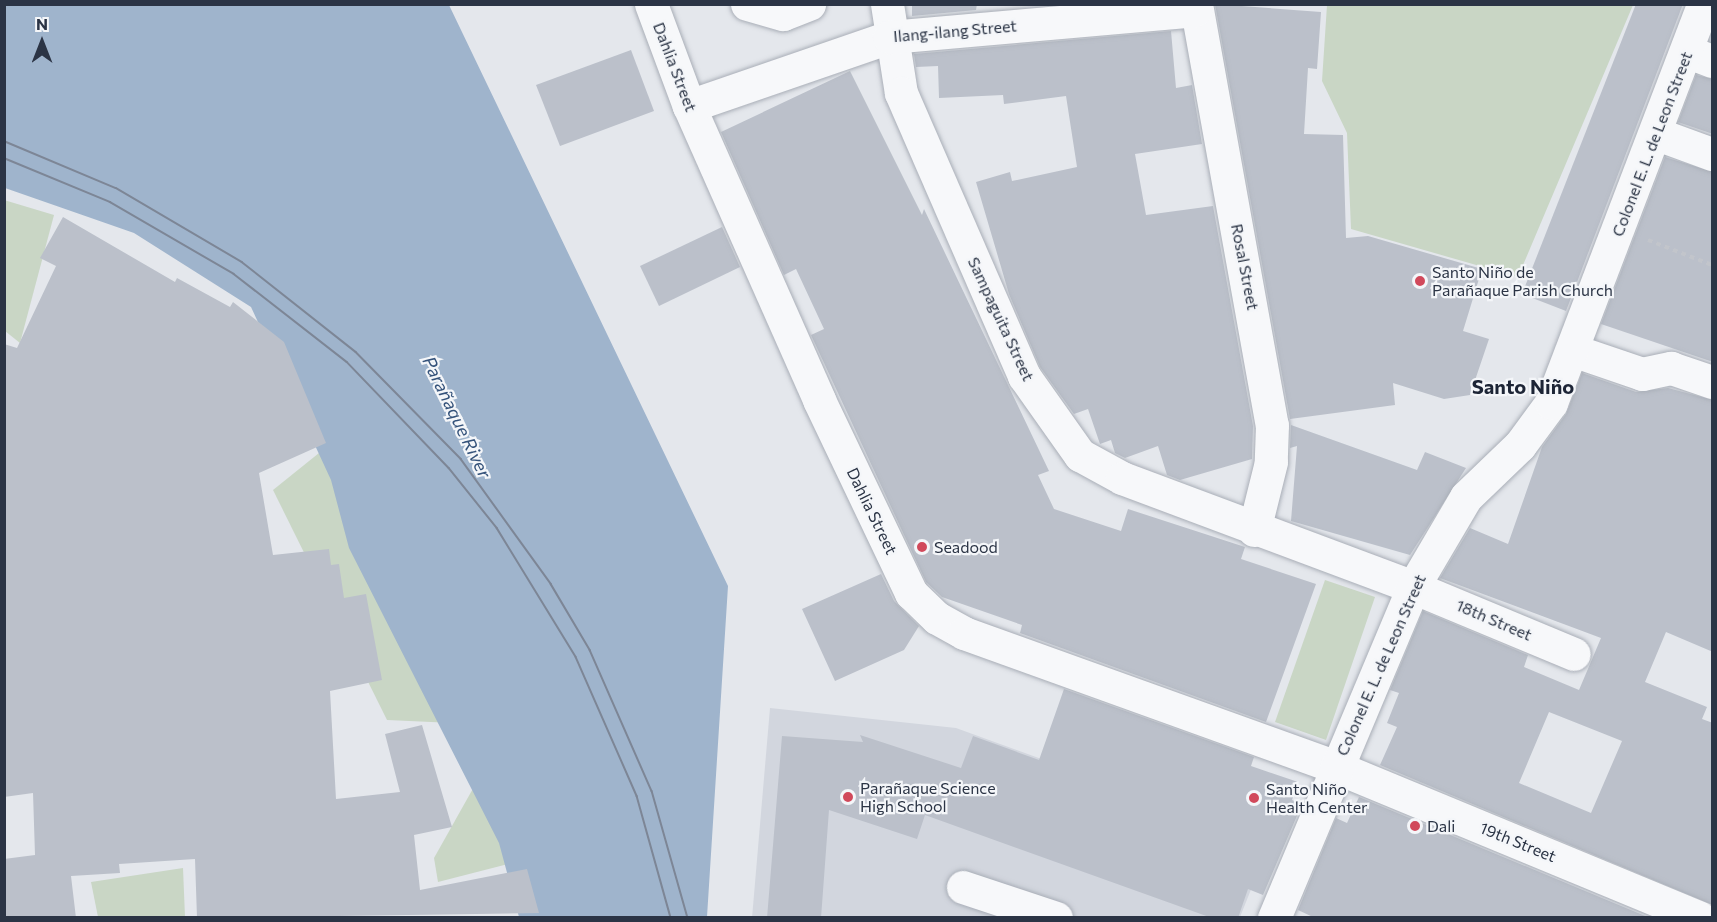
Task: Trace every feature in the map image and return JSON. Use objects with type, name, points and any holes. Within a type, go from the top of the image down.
[{"type":"street","name":"Dahlia Street","points":[[651,4],[689,106],[819,400],[911,593],[964,633],[1336,767]]},
{"type":"street","points":[[747,4],[783,14],[809,4]]},
{"type":"street","name":"Sampaguita Street","points":[[887,4],[890,36],[901,93],[1024,376],[1080,455],[1122,478],[1254,530],[1413,586]]},
{"type":"street","name":"Colonel E. L. de Leon Street","points":[[1274,918],[1413,586],[1466,497],[1520,445],[1551,403],[1657,134],[1700,56],[1703,4]]},
{"type":"street","name":"Ilang-ilang Street","points":[[689,106],[890,36],[1196,7]]},
{"type":"street","name":"Rosal Street","points":[[1196,7],[1272,425],[1271,462],[1254,530]]},
{"type":"street","points":[[1657,134],[1713,154]]},
{"type":"street","points":[[1572,350],[1641,374],[1671,368],[1713,382]]},
{"type":"street","name":"18th Street","points":[[1413,586],[1574,654]]},
{"type":"street","name":"19th Street","points":[[1336,767],[1700,918]]},
{"type":"street","points":[[963,888],[1056,918]]},
{"type":"path","points":[[1619,230],[1713,265]]},
{"type":"shaded area","points":[[770,708],[956,728],[1270,842],[1240,917],[752,918]]},
{"type":"green space","points":[[1327,5],[1633,5],[1518,277],[1351,229],[1347,133],[1322,81]]},
{"type":"green space","points":[[4,200],[54,215],[20,343],[5,331]]},
{"type":"green space","points":[[324,449],[453,723],[387,720],[273,490]]},
{"type":"green space","points":[[1325,580],[1375,597],[1326,740],[1275,722]]},
{"type":"green space","points":[[475,785],[520,861],[438,882],[434,858]]},
{"type":"green space","points":[[183,868],[185,917],[98,917],[91,882]]},
{"type":"water","name":"Parañaque River","points":[[4,5],[449,5],[728,586],[707,917],[519,917],[499,843],[349,548],[331,480],[251,307],[134,233],[5,188]]},
{"type":"building","points":[[912,4],[977,4],[976,10],[912,16]]},
{"type":"building","points":[[1215,4],[1321,12],[1317,69],[1308,68],[1304,134],[1343,135],[1346,238],[1368,236],[1482,269],[1463,331],[1489,339],[1470,395],[1444,399],[1393,383],[1395,405],[1290,419]]},
{"type":"building","points":[[1636,4],[1683,4],[1566,311],[1522,294]]},
{"type":"building","points":[[1171,31],[1176,88],[1192,85],[1202,144],[1135,154],[1146,215],[1213,206],[1253,426],[1252,459],[1180,480],[1167,475],[1158,446],[1125,458],[1115,453],[1111,440],[1100,444],[1088,409],[1074,414],[1040,367],[1009,294],[976,182],[1010,172],[1012,181],[1077,167],[1066,96],[1004,104],[1003,95],[939,98],[938,66],[916,67],[914,54]]},
{"type":"building","points":[[631,50],[654,111],[560,146],[536,85]]},
{"type":"building","points":[[850,71],[922,215],[924,209],[1049,471],[1038,475],[1054,509],[1121,531],[1128,509],[1245,547],[1241,559],[1316,584],[1266,722],[1020,633],[1022,625],[942,597],[926,582],[811,335],[824,329],[796,269],[784,275],[721,132]]},
{"type":"building","points":[[1696,75],[1713,79],[1713,134],[1678,122]]},
{"type":"building","points":[[1665,157],[1713,172],[1713,362],[1601,324]]},
{"type":"building","points":[[63,217],[175,282],[177,278],[230,307],[233,302],[284,342],[326,443],[259,473],[273,555],[329,549],[331,565],[339,564],[344,598],[366,594],[382,680],[330,691],[336,799],[400,792],[385,734],[422,725],[452,827],[414,835],[420,890],[527,869],[539,913],[197,918],[195,859],[119,864],[120,873],[71,876],[76,918],[4,918],[4,859],[35,855],[33,793],[4,797],[4,344],[17,348],[56,266],[40,258]]},
{"type":"building","points":[[722,227],[740,267],[659,306],[640,266]]},
{"type":"building","points":[[1582,373],[1636,392],[1668,388],[1713,400],[1713,652],[1666,632],[1645,682],[1707,707],[1702,719],[1713,723],[1713,905],[1380,765],[1397,727],[1387,723],[1399,693],[1390,690],[1423,611],[1528,655],[1524,667],[1579,690],[1601,638],[1440,578],[1470,528],[1508,544],[1542,447],[1566,414]],"holes":[[[1549,712],[1622,741],[1591,813],[1519,783]]]},
{"type":"building","points":[[1291,425],[1417,470],[1425,452],[1466,468],[1410,555],[1291,521],[1297,446],[1290,448]]},
{"type":"building","points":[[881,574],[894,601],[919,626],[904,650],[835,681],[802,609]]},
{"type":"building","points":[[1064,689],[1254,757],[1251,766],[1298,782],[1292,800],[1302,804],[1263,895],[1248,889],[1238,918],[1212,918],[925,815],[917,839],[829,810],[821,918],[767,918],[782,736],[863,742],[860,735],[961,768],[973,736],[1039,760]]},
{"type":"building","points":[[1359,797],[1650,918],[1315,918],[1298,910],[1336,818],[1347,823]]},
{"type":"tram line","points":[[4,141],[116,188],[242,262],[356,352],[461,459],[551,584],[590,650],[652,791],[688,918]]},
{"type":"tram line","points":[[4,158],[110,202],[234,274],[347,362],[449,468],[497,528],[576,657],[637,796],[671,918]]},
{"type":"place","name":"Santo Niño de Parañaque Parish Church","points":[[1420,281]]},
{"type":"place","name":"Seadood","points":[[922,547]]},
{"type":"place","name":"Parañaque Science High School","points":[[848,797]]},
{"type":"place","name":"Santo Niño Health Center","points":[[1254,798]]},
{"type":"place","name":"Dali","points":[[1415,826]]},
{"type":"district","name":"Santo Niño","points":[[1523,386]]}]
